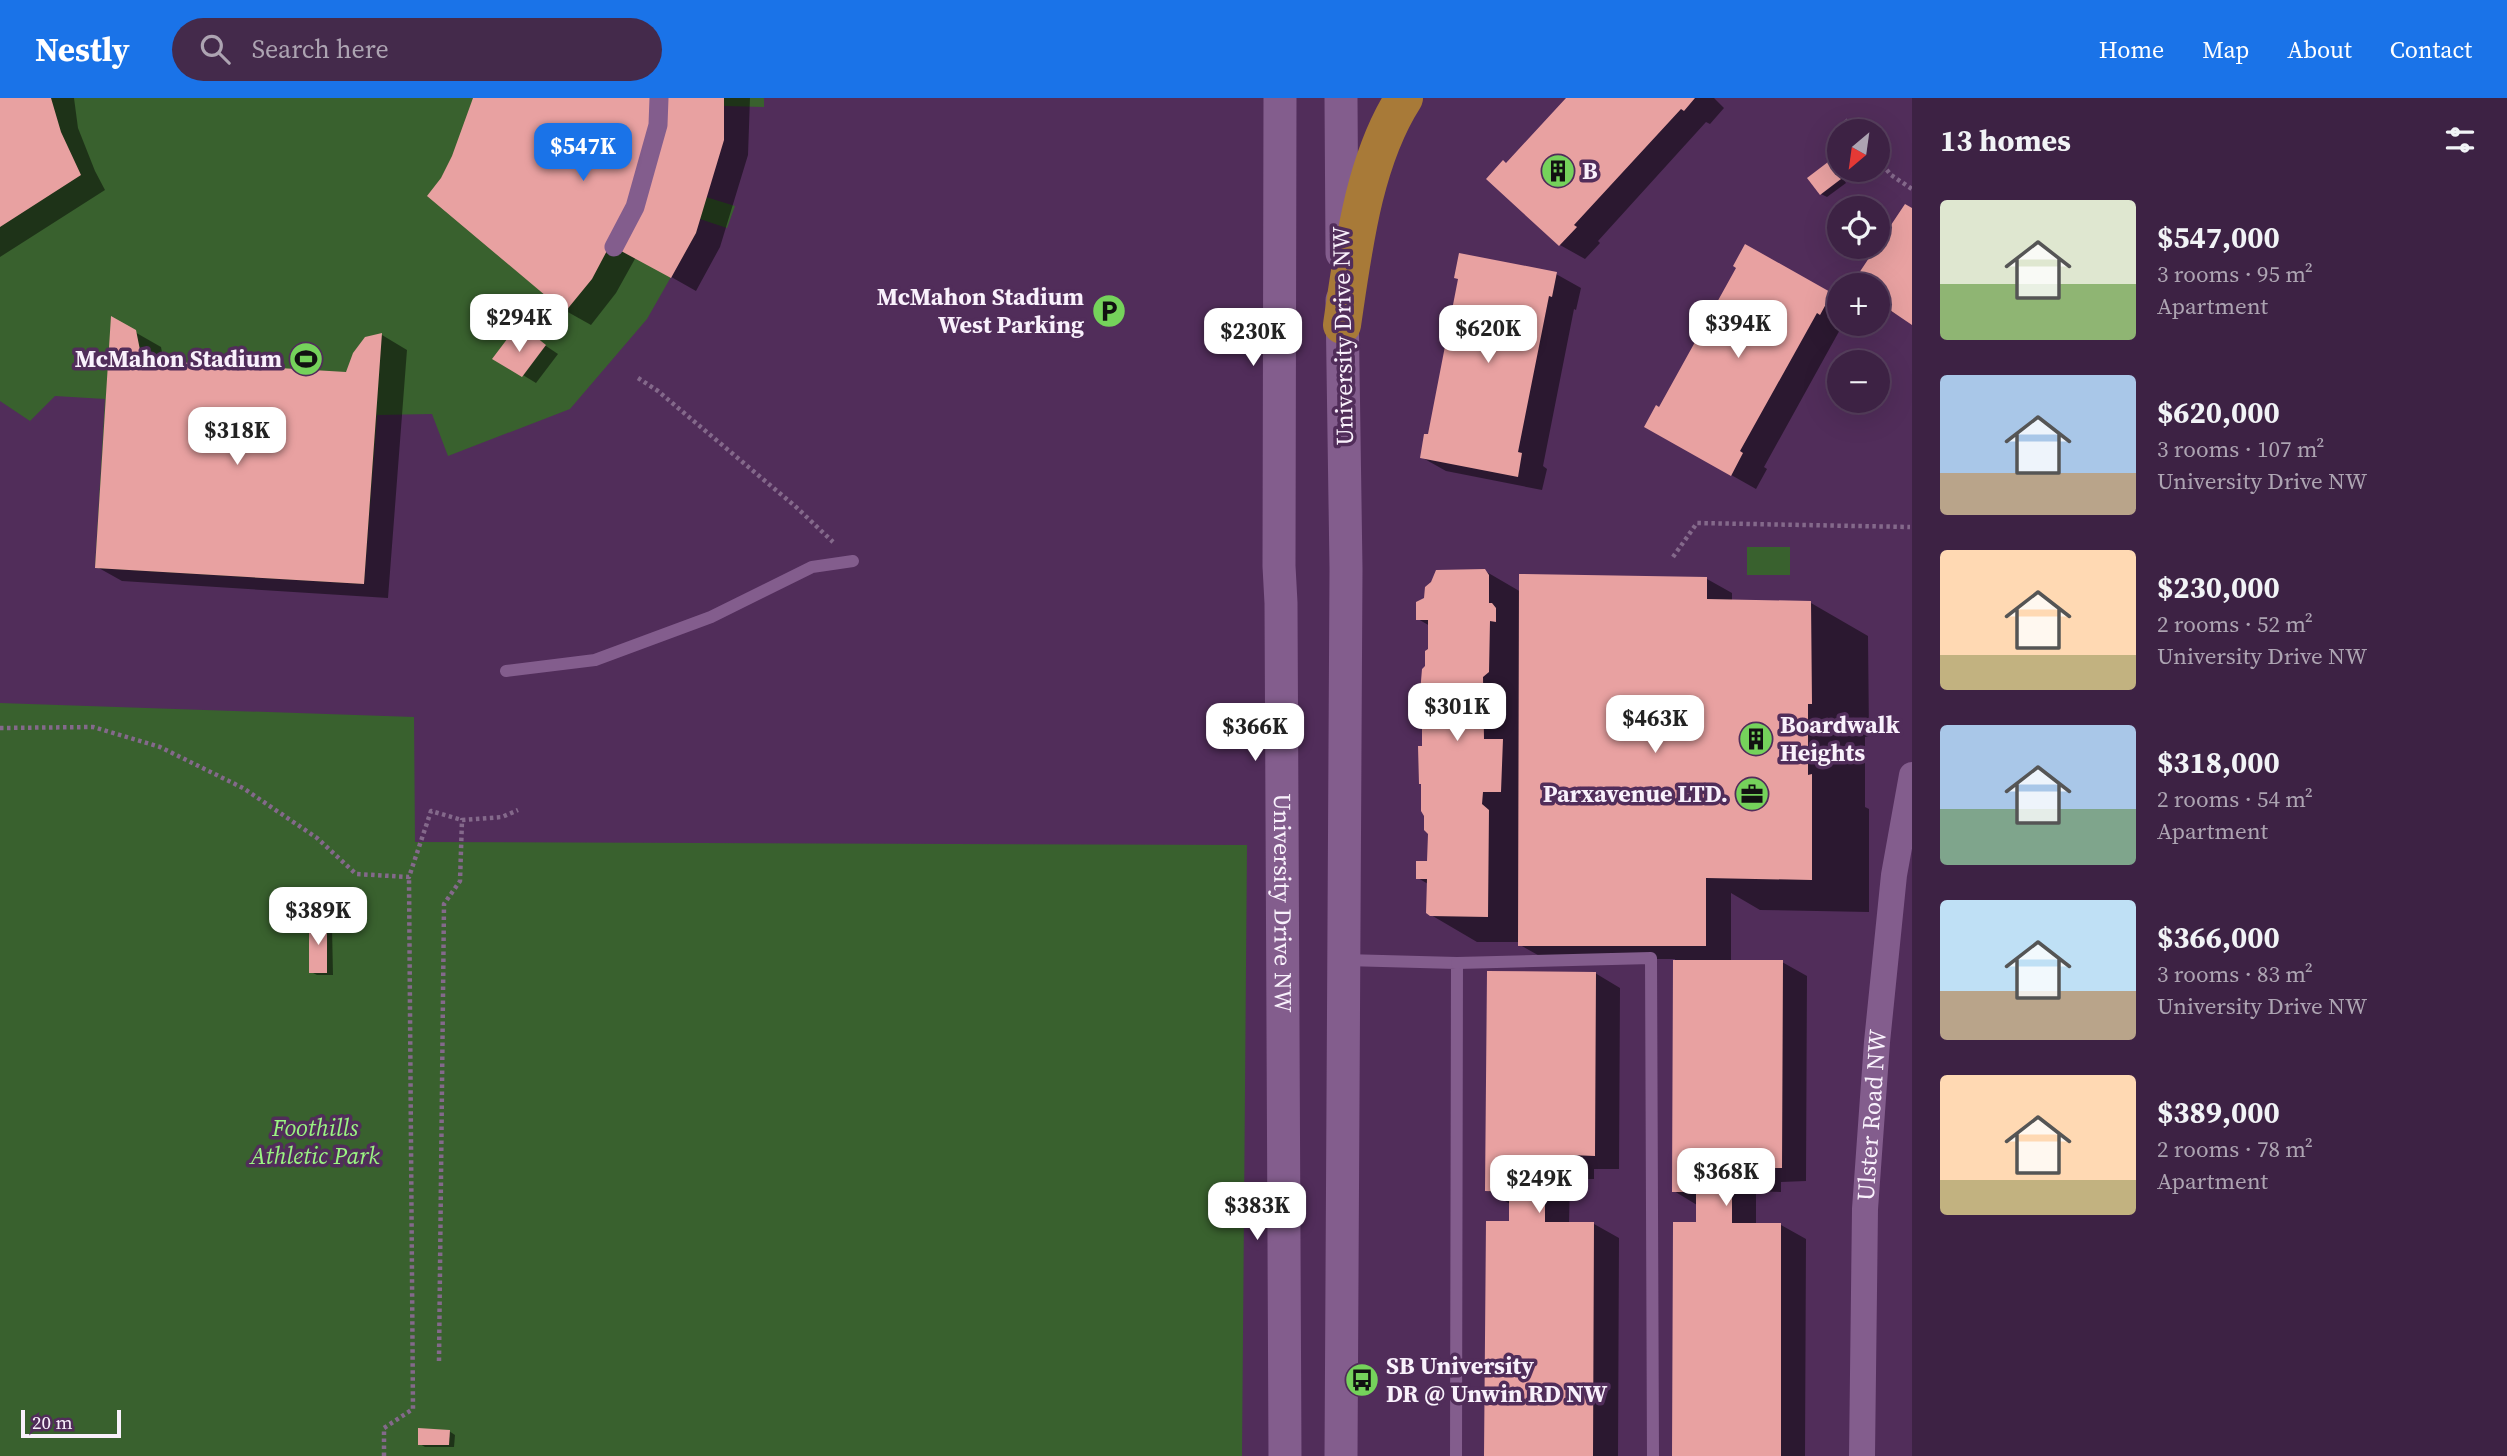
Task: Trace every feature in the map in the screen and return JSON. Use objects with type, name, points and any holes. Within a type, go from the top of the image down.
[{"type":"highway","points":[[1342,325],[1358,218],[1392,117],[1404,98]]},
{"type":"street","points":[[614,247],[635,207],[658,125],[660,98]]},
{"type":"street","name":"University Drive NW","points":[[1280,98],[1279,566],[1284,1456]]},
{"type":"street","name":"University Drive NW","points":[[1341,98],[1346,569],[1341,1456]]},
{"type":"street","name":"Ulster Road NW","points":[[1862,1456],[1866,1209],[1877,1042],[1894,875],[1912,775]]},
{"type":"lane","points":[[506,671],[594,660],[711,617],[812,567],[853,561]]},
{"type":"lane","points":[[1344,960],[1457,963],[1651,958],[1653,1456]]},
{"type":"lane","points":[[1456,1456],[1457,963]]},
{"type":"path","points":[[1890,174],[1912,189]]},
{"type":"path","points":[[638,378],[658,391],[795,506],[853,561]]},
{"type":"path","points":[[1673,557],[1697,523],[1910,527]]},
{"type":"path","points":[[0,728],[93,727],[160,747],[243,788],[317,838],[356,874],[409,877]]},
{"type":"path","points":[[384,1456],[384,1428],[413,1409],[409,877],[431,811],[462,820],[502,817],[518,810]]},
{"type":"path","points":[[439,1361],[444,904],[460,881],[462,820]]},
{"type":"green space","name":"McMahon Stadium","points":[[0,98],[764,98],[764,107],[724,106],[706,197],[735,206],[727,228],[700,219],[696,233],[647,319],[570,409],[448,456],[432,414],[377,415],[364,584],[95,568],[105,399],[55,396],[30,421],[0,401]]},
{"type":"green space","points":[[1747,547],[1790,547],[1790,575],[1747,575]]},
{"type":"green space","name":"Foothills Athletic Park","points":[[0,703],[414,717],[415,842],[1247,845],[1242,1456],[0,1456]]},
{"type":"building","points":[[0,98],[51,98],[61,132],[81,175],[0,227]]},
{"type":"building","points":[[473,98],[724,98],[724,140],[696,233],[671,278],[610,245],[592,279],[565,312],[427,196],[441,178],[452,156]]},
{"type":"building","name":"B","points":[[1566,98],[1695,98],[1684,111],[1681,109],[1574,225],[1577,227],[1559,246],[1486,179],[1503,160],[1506,163]]},
{"type":"building","points":[[1827,163],[1827,182],[1837,182],[1820,195],[1807,178]]},
{"type":"building","points":[[1905,204],[1912,208],[1912,325],[1890,310],[1890,273],[1859,273],[1868,259],[1890,259],[1890,226]]},
{"type":"building","points":[[1745,244],[1827,290],[1827,302],[1820,315],[1817,313],[1740,451],[1743,453],[1731,476],[1644,427],[1656,405],[1659,407],[1736,268],[1733,266]]},
{"type":"building","points":[[1459,253],[1557,272],[1552,297],[1549,296],[1518,452],[1522,453],[1518,477],[1420,458],[1424,434],[1428,434],[1458,279],[1454,278]]},
{"type":"building","points":[[111,316],[136,330],[142,360],[346,372],[353,353],[365,337],[382,333],[364,584],[95,568]]},
{"type":"building","points":[[531,333],[546,345],[522,377],[492,359],[511,334],[523,344]]},
{"type":"building","points":[[1485,569],[1489,575],[1489,603],[1496,608],[1496,622],[1490,621],[1489,672],[1483,677],[1484,739],[1503,739],[1501,792],[1483,792],[1482,804],[1489,810],[1488,917],[1430,916],[1426,913],[1427,879],[1416,879],[1416,861],[1427,861],[1428,834],[1424,830],[1419,784],[1418,746],[1422,746],[1422,717],[1418,717],[1422,669],[1425,666],[1425,651],[1428,649],[1428,620],[1416,620],[1416,602],[1424,598],[1425,587],[1431,582],[1436,570]]},
{"type":"building","points":[[1519,574],[1707,577],[1707,599],[1811,601],[1812,704],[1808,704],[1808,775],[1812,774],[1812,880],[1706,878],[1706,946],[1518,946]]},
{"type":"building","points":[[309,922],[327,922],[327,973],[309,973]]},
{"type":"building","points":[[1673,960],[1783,960],[1782,1168],[1757,1168],[1757,1178],[1732,1178],[1732,1223],[1781,1223],[1781,1456],[1672,1456],[1673,1222],[1696,1222],[1696,1192],[1672,1192]]},
{"type":"building","points":[[1487,971],[1596,972],[1595,1156],[1570,1155],[1570,1165],[1545,1165],[1545,1222],[1594,1222],[1593,1456],[1484,1456],[1486,1221],[1509,1221],[1509,1192],[1485,1191]]},
{"type":"building","points":[[418,1428],[450,1430],[449,1445],[418,1445]]},
{"type":"place","name":"B","points":[[1558,171]]},
{"type":"place","name":"McMahon Stadium West Parking","points":[[1109,311]]},
{"type":"place","name":"McMahon Stadium","points":[[306,359]]},
{"type":"place","name":"Boardwalk Heights","points":[[1756,739]]},
{"type":"place","name":"Parxavenue LTD.","points":[[1752,794]]},
{"type":"place","name":"SB University DR @ Unwin RD NW","points":[[1362,1380]]}]
